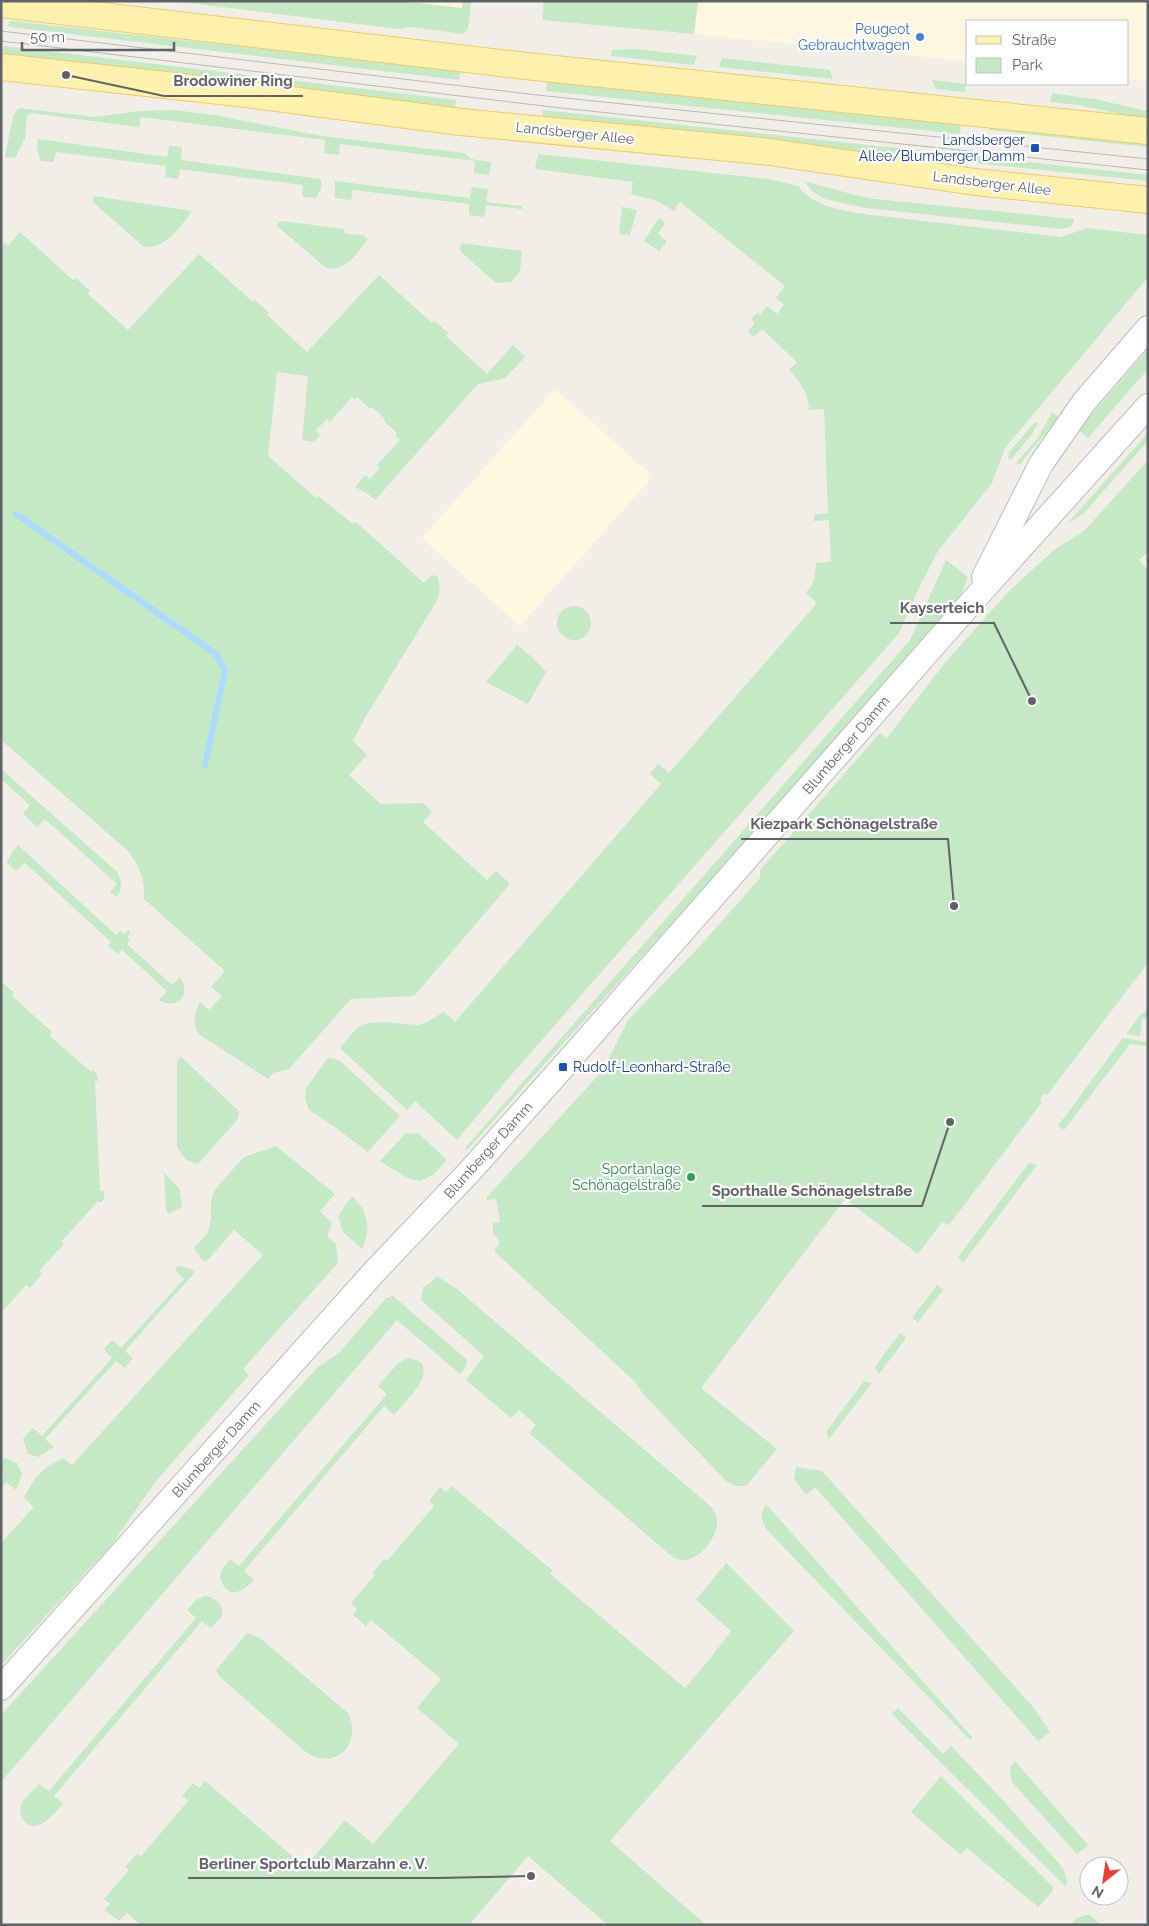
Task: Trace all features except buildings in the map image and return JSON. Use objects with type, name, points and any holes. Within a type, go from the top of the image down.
[{"type":"main road","points":[[1,4],[526,66],[1148,131]]},
{"type":"main road","name":"Landsberger Allee","points":[[1,67],[461,122],[770,152],[975,182],[1148,200]]},
{"type":"main road","name":"Blumberger Damm","points":[[969,605],[1041,464],[1084,402],[1148,328]]},
{"type":"main road","name":"Blumberger Damm","points":[[1,1688],[375,1271],[471,1170],[969,605],[1148,406]]},
{"type":"shaded area","points":[[401,1],[463,1],[462,8]]},
{"type":"shaded area","points":[[698,1],[1148,1],[1148,81],[1129,79],[1129,20],[966,20],[966,61],[694,34]]},
{"type":"shaded area","points":[[555,389],[650,474],[647,483],[520,626],[422,538]]},
{"type":"green space","points":[[174,1],[401,1],[462,8],[463,1],[471,1],[468,29],[463,34],[410,27],[398,29]]},
{"type":"green space","points":[[544,1],[698,1],[694,34],[542,20]]},
{"type":"green space","points":[[11,21],[460,71],[459,80],[7,26]]},
{"type":"green space","points":[[4,46],[456,100],[455,108],[5,54],[3,52]]},
{"type":"green space","points":[[636,49],[697,56],[694,65],[611,56],[612,50]]},
{"type":"green space","points":[[722,58],[830,70],[833,79],[719,67]]},
{"type":"green space","points":[[932,80],[966,84],[965,92],[936,89]]},
{"type":"green space","points":[[547,81],[825,111],[961,123],[960,134],[546,91]]},
{"type":"green space","points":[[1052,93],[1094,99],[1148,111],[1148,120],[1079,105],[1050,102]]},
{"type":"green space","points":[[19,108],[94,117],[140,111],[173,110],[214,115],[322,136],[464,153],[471,159],[491,162],[489,175],[474,173],[475,161],[340,144],[339,155],[324,153],[325,140],[141,117],[139,127],[30,113],[27,116],[25,138],[15,158],[5,157],[13,115]]},
{"type":"green space","points":[[543,110],[1148,175],[1148,181],[542,118]]},
{"type":"green space","points":[[990,126],[1148,143],[1148,147],[989,130]]},
{"type":"green space","points":[[38,139],[167,157],[169,146],[182,147],[181,160],[321,179],[321,189],[316,198],[304,197],[302,195],[303,185],[180,169],[178,179],[165,177],[166,166],[56,152],[54,162],[41,161],[37,150]]},
{"type":"green space","points":[[538,154],[769,179],[798,186],[822,204],[851,212],[872,215],[1061,237],[1087,228],[1148,235],[1148,277],[1005,448],[992,483],[938,551],[899,633],[512,1074],[457,1140],[415,1101],[407,1110],[340,1048],[356,1030],[368,1023],[382,1022],[419,1025],[444,1012],[455,1022],[661,784],[650,774],[658,764],[669,773],[817,603],[806,593],[814,581],[816,563],[831,562],[829,520],[814,521],[814,515],[828,513],[824,409],[809,410],[809,404],[803,388],[789,370],[797,362],[762,329],[754,337],[748,332],[755,323],[751,319],[757,313],[760,315],[767,306],[777,314],[784,305],[776,298],[785,286],[680,202],[674,211],[655,200],[631,194],[633,182],[535,169]]},
{"type":"green space","points":[[335,181],[470,198],[472,187],[488,189],[486,202],[522,206],[522,209],[486,205],[484,217],[469,215],[469,204],[353,190],[351,200],[335,198]]},
{"type":"green space","points":[[804,181],[875,199],[1074,219],[1072,226],[1062,229],[866,208],[825,199],[813,192]]},
{"type":"green space","points":[[94,196],[192,211],[166,241],[144,247],[93,202]]},
{"type":"green space","points":[[622,207],[637,210],[630,235],[619,234]]},
{"type":"green space","points":[[659,218],[665,223],[658,234],[667,242],[659,251],[644,241]]},
{"type":"green space","points":[[282,221],[344,229],[345,234],[363,235],[368,239],[345,264],[339,267],[326,268],[277,226]]},
{"type":"green space","points":[[20,232],[73,280],[76,278],[90,291],[88,294],[128,330],[199,254],[253,302],[255,300],[269,313],[267,315],[307,352],[379,275],[432,323],[435,321],[448,333],[446,336],[487,374],[513,345],[525,357],[505,378],[478,384],[375,500],[367,493],[355,487],[365,475],[370,479],[380,468],[377,465],[400,440],[395,436],[397,433],[372,407],[370,409],[357,397],[355,399],[352,397],[330,422],[327,419],[316,430],[320,435],[314,442],[302,440],[308,376],[277,372],[268,456],[316,498],[318,496],[353,524],[356,522],[424,583],[432,575],[437,576],[439,584],[439,594],[435,604],[366,716],[353,741],[367,755],[349,775],[381,804],[423,803],[432,812],[423,822],[487,880],[496,871],[510,884],[414,996],[351,999],[289,1069],[273,1073],[268,1079],[200,1035],[197,1031],[195,1014],[200,1002],[209,1010],[222,996],[211,987],[225,971],[144,899],[144,885],[141,874],[136,862],[128,851],[1,740],[1,247],[5,243],[8,246]]},
{"type":"green space","points":[[461,243],[522,251],[520,271],[511,282],[496,283],[460,251]]},
{"type":"green space","points":[[1148,349],[1148,369],[1088,438],[1078,430]]},
{"type":"green space","points":[[1052,412],[1059,417],[1019,465],[1016,463],[1038,438]]},
{"type":"green space","points":[[1035,422],[1038,423],[1032,434],[1011,460],[1008,458],[1010,451]]},
{"type":"green space","points":[[1148,433],[1148,441],[1083,514],[1068,523]]},
{"type":"green space","points":[[1148,460],[1148,552],[1139,560],[1148,570],[1148,963],[1047,1095],[1044,1093],[1040,1099],[1042,1102],[949,1225],[942,1222],[918,1254],[845,1199],[701,1388],[777,1449],[746,1486],[735,1486],[726,1481],[644,1395],[634,1381],[494,1251],[500,1242],[493,1233],[493,1223],[500,1222],[496,1199],[487,1200],[487,1197],[603,1070],[628,1020],[700,946],[760,878],[760,870],[880,733],[887,738],[944,664],[1008,592],[1054,550],[1085,530]]},
{"type":"green space","points":[[946,560],[968,577],[960,597],[673,922],[467,1150],[465,1148],[910,640]]},
{"type":"green space","points":[[574,606],[581,607],[586,611],[590,616],[590,630],[586,635],[581,639],[574,640],[567,639],[562,635],[558,630],[557,623],[558,616],[562,611],[567,607]]},
{"type":"green space","points":[[517,645],[546,672],[528,704],[486,682]]},
{"type":"green space","points":[[1,769],[116,871],[121,884],[117,897],[110,892],[117,884],[45,819],[37,827],[23,814],[30,805],[1,779]]},
{"type":"green space","points":[[18,845],[116,935],[120,931],[124,934],[128,930],[131,932],[127,937],[130,940],[127,944],[172,985],[180,977],[184,990],[181,999],[172,1004],[159,1000],[167,991],[122,950],[118,954],[108,946],[111,942],[25,863],[16,871],[7,863]]},
{"type":"green space","points":[[1,981],[14,993],[12,996],[52,1032],[50,1036],[91,1072],[93,1070],[97,1074],[98,1081],[95,1081],[100,1191],[104,1191],[104,1198],[101,1203],[98,1201],[61,1242],[64,1244],[39,1271],[42,1274],[30,1288],[26,1285],[1,1313]]},
{"type":"green space","points":[[1148,1010],[1148,1019],[1142,1019],[1140,1036],[1126,1034],[1142,1013]]},
{"type":"green space","points":[[1123,1038],[1148,1042],[1148,1046],[1130,1044],[1064,1130],[1058,1126]]},
{"type":"green space","points":[[181,1057],[239,1111],[238,1119],[198,1164],[186,1160],[177,1147],[177,1060]]},
{"type":"green space","points":[[328,1058],[339,1060],[400,1116],[368,1152],[309,1110],[305,1099],[306,1088]]},
{"type":"green space","points":[[418,1133],[447,1160],[433,1175],[420,1181],[407,1178],[380,1161],[405,1134]]},
{"type":"green space","points":[[276,1146],[335,1194],[320,1211],[332,1223],[327,1236],[336,1244],[338,1263],[243,1369],[249,1375],[156,1481],[113,1543],[1,1665],[1,1543],[34,1507],[24,1498],[39,1474],[49,1466],[63,1458],[72,1465],[263,1255],[234,1230],[206,1262],[201,1259],[194,1248],[208,1232],[211,1218],[211,1202],[217,1187],[244,1157]]},
{"type":"green space","points":[[1029,1163],[1037,1165],[963,1263],[958,1257]]},
{"type":"green space","points":[[164,1173],[179,1188],[182,1207],[169,1214],[166,1210]]},
{"type":"green space","points":[[352,1196],[362,1208],[367,1221],[367,1235],[362,1249],[343,1232],[338,1216]]},
{"type":"green space","points":[[178,1266],[195,1272],[125,1351],[133,1358],[125,1368],[116,1361],[45,1439],[54,1447],[38,1457],[28,1454],[23,1439],[33,1428],[42,1436],[112,1358],[104,1349],[112,1340],[121,1348],[184,1279],[175,1270]]},
{"type":"green space","points":[[437,1276],[457,1289],[710,1506],[716,1516],[716,1527],[711,1541],[701,1552],[695,1557],[683,1560],[671,1555],[529,1433],[536,1425],[519,1410],[511,1418],[466,1380],[484,1356],[421,1300],[423,1287],[428,1285]]},
{"type":"green space","points":[[937,1285],[943,1290],[918,1322],[912,1318]]},
{"type":"green space","points":[[393,1296],[467,1360],[466,1367],[460,1374],[397,1320],[1,1782],[1,1715],[317,1368],[340,1352],[386,1298]]},
{"type":"green space","points":[[900,1333],[906,1338],[879,1374],[875,1367]]},
{"type":"green space","points":[[408,1358],[419,1362],[423,1368],[423,1375],[413,1393],[394,1415],[384,1406],[244,1571],[254,1580],[240,1591],[231,1592],[227,1589],[220,1578],[221,1571],[230,1559],[239,1566],[387,1394],[378,1386],[398,1363]]},
{"type":"green space","points":[[864,1381],[872,1383],[829,1439],[826,1432]]},
{"type":"green space","points":[[5,1458],[17,1463],[22,1474],[16,1490],[6,1482],[1,1487],[3,1477],[1,1475],[1,1462]]},
{"type":"green space","points":[[796,1467],[822,1471],[1033,1707],[1050,1732],[1038,1741],[815,1487],[806,1495],[794,1479]]},
{"type":"green space","points":[[452,1486],[553,1571],[550,1574],[685,1688],[731,1631],[696,1600],[726,1563],[794,1631],[610,1841],[706,1925],[608,1925],[528,1856],[469,1925],[141,1925],[127,1913],[119,1921],[105,1910],[110,1904],[104,1899],[129,1870],[125,1867],[137,1854],[141,1856],[188,1801],[182,1796],[193,1783],[199,1788],[205,1781],[305,1867],[345,1820],[373,1844],[459,1744],[417,1708],[441,1679],[371,1620],[366,1626],[353,1615],[357,1609],[351,1603],[375,1575],[373,1573],[384,1559],[387,1561],[434,1506],[429,1501],[440,1487],[446,1492]]},
{"type":"green space","points":[[766,1504],[972,1737],[970,1740],[768,1531],[762,1518]]},
{"type":"green space","points":[[205,1596],[213,1598],[218,1602],[222,1616],[211,1628],[202,1621],[54,1796],[63,1804],[42,1824],[30,1826],[20,1814],[22,1802],[39,1784],[49,1791],[196,1618],[187,1610],[196,1600]]},
{"type":"green space","points":[[247,1633],[260,1638],[349,1714],[352,1736],[344,1752],[328,1758],[307,1753],[219,1676],[216,1670]]},
{"type":"green space","points":[[898,1708],[943,1754],[951,1746],[1001,1798],[1063,1868],[1067,1881],[1066,1887],[892,1714]]},
{"type":"green space","points":[[1015,1761],[1088,1845],[1077,1854],[1011,1781],[1010,1768]]},
{"type":"green space","points":[[941,1776],[1053,1887],[1052,1892],[1038,1907],[967,1848],[961,1855],[911,1812]]},
{"type":"green space","points":[[1084,1915],[1090,1915],[1101,1925],[1071,1925],[1076,1919]]},
{"type":"waterway","points":[[16,514],[216,654],[225,670],[205,765]]},
{"type":"tram line","points":[[1,31],[537,95],[1148,159]]},
{"type":"tram line","points":[[1,41],[552,107],[1148,170]]},
{"type":"place","name":"Peugeot Gebrauchtwagen","points":[[920,37]]},
{"type":"place","name":"Brodowiner Ring","points":[[66,75]]},
{"type":"place","name":"Landsberger Allee/Blumberger Damm","points":[[1035,148]]},
{"type":"place","name":"Kayserteich","points":[[1032,701]]},
{"type":"place","name":"Kiezpark Schönagelstraße","points":[[954,906]]},
{"type":"place","name":"Rudolf-Leonhard-Straße","points":[[563,1067]]},
{"type":"place","name":"Sporthalle Schönagelstraße","points":[[950,1122]]},
{"type":"place","name":"Sportanlage Schönagelstraße","points":[[691,1177]]},
{"type":"place","name":"Berliner Sportclub Marzahn e. V.","points":[[531,1876]]}]
